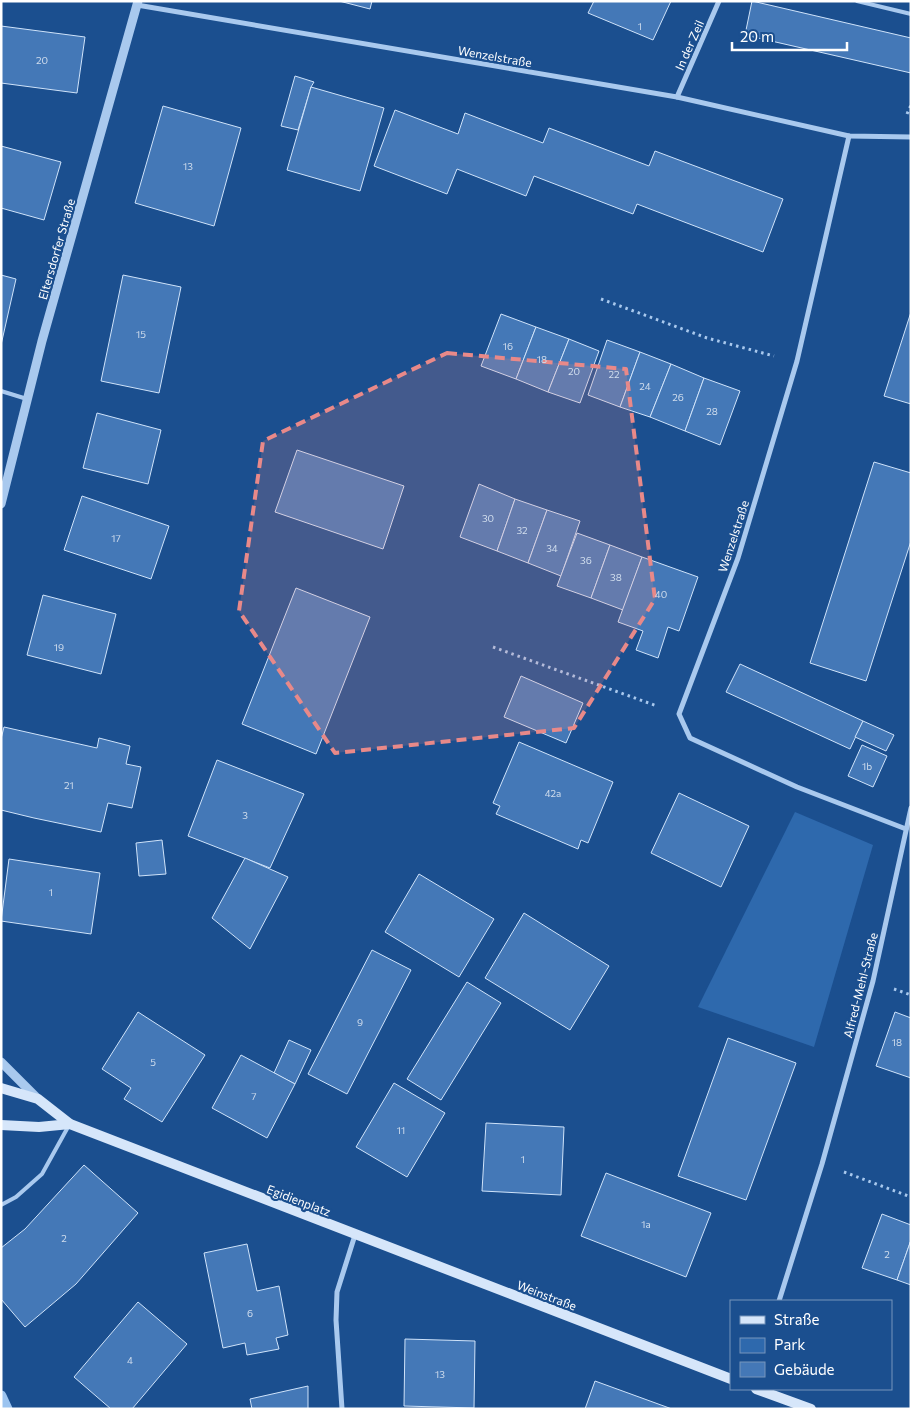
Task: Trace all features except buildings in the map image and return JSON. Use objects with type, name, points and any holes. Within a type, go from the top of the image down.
[{"type":"main road","name":"Egidienplatz","points":[[1,1088],[38,1099],[70,1124],[355,1235]]},
{"type":"main road","name":"Egidienplatz","points":[[1,1125],[39,1127],[70,1124]]},
{"type":"main road","name":"Weinstraße","points":[[355,1235],[730,1379]]},
{"type":"main road","points":[[759,1390],[811,1409]]},
{"type":"street","name":"In der Zeil","points":[[677,97],[720,1]]},
{"type":"street","name":"Wenzelstraße","points":[[137,3],[677,97],[849,136],[911,138]]},
{"type":"street","name":"Eltersdorfer Straße","points":[[1,504],[26,400],[137,3]]},
{"type":"street","name":"Wenzelstraße","points":[[679,714],[738,558],[797,361],[849,136]]},
{"type":"street","points":[[679,714],[690,738],[797,787],[906,829]]},
{"type":"street","name":"Alfred-Mehl-Straße","points":[[780,1300],[822,1164],[872,981],[911,808]]},
{"type":"street","points":[[1,1062],[38,1099]]},
{"type":"street","points":[[342,1409],[336,1320],[337,1292],[355,1235]]},
{"type":"lane","points":[[857,1],[911,14]]},
{"type":"lane","points":[[1,391],[26,400]]},
{"type":"lane","points":[[1,1205],[16,1197],[42,1174],[70,1124]]},
{"type":"path","points":[[601,299],[707,338],[797,361]]},
{"type":"path","points":[[492,647],[679,714]]},
{"type":"path","points":[[822,1164],[911,1197]]},
{"type":"highlighted area","points":[[447,353],[626,369],[655,599],[574,728],[335,753],[239,611],[263,441]]},
{"type":"green space","points":[[795,812],[873,845],[814,1047],[698,1007]]},
{"type":"waterway","points":[[1,1396],[7,1409]]}]
